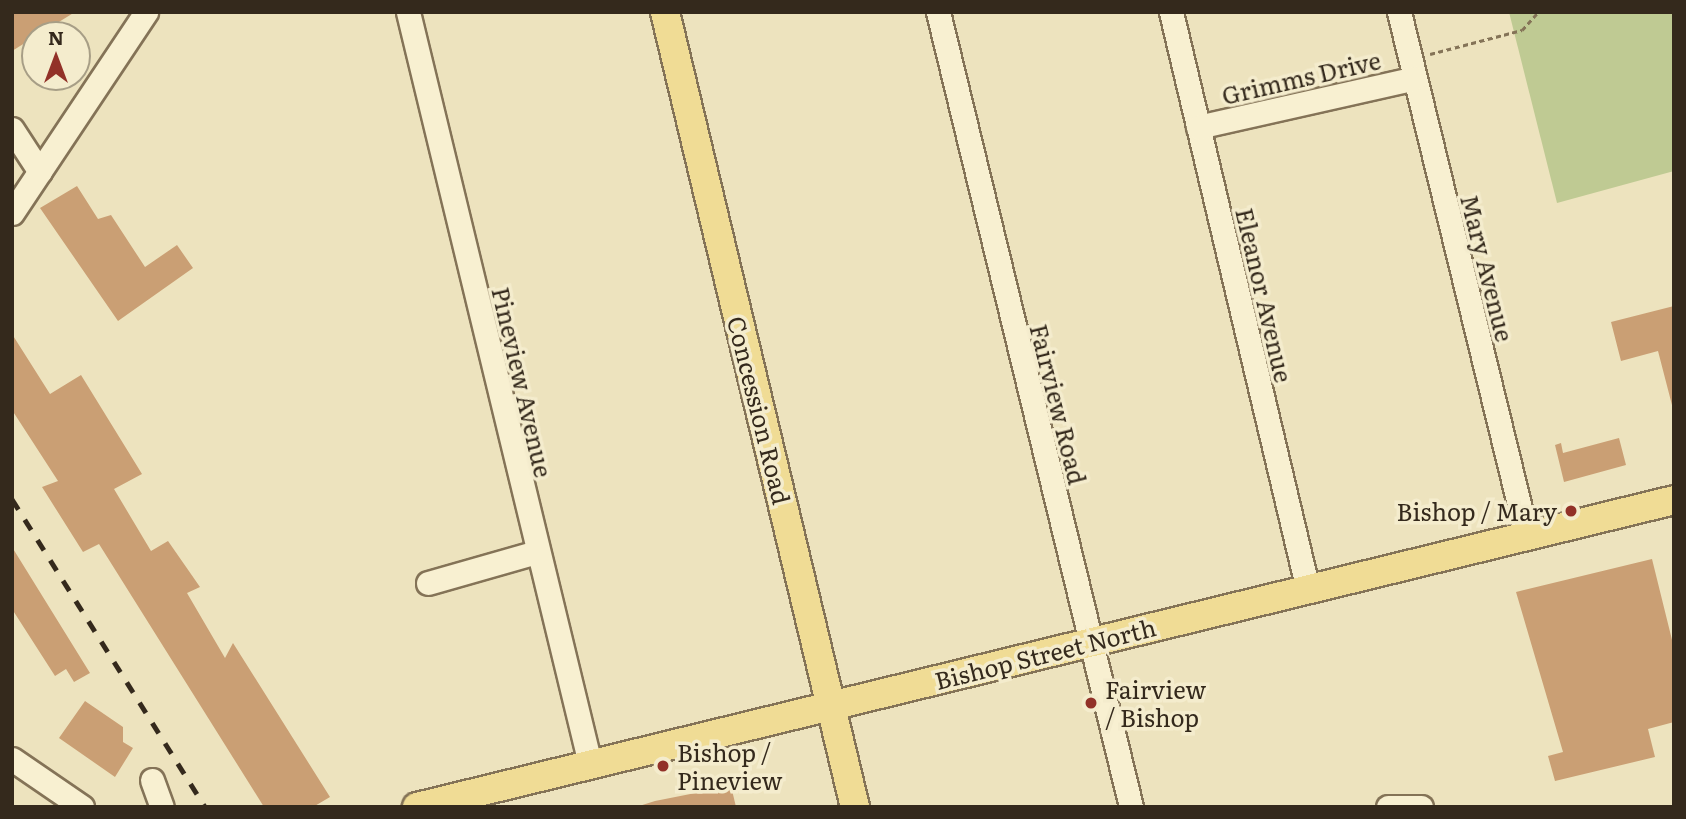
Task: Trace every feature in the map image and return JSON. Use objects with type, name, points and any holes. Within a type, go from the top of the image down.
[{"type":"main road","name":"Concession Road","points":[[665,12],[855,807]]},
{"type":"main road","name":"Bishop Street North","points":[[417,807],[1674,500]]},
{"type":"street","points":[[12,213],[146,12]]},
{"type":"street","name":"Pineview Avenue","points":[[408,12],[590,764]]},
{"type":"street","name":"Fairview Road","points":[[938,12],[1131,807]]},
{"type":"street","name":"Eleanor Avenue","points":[[1171,12],[1308,590]]},
{"type":"street","name":"Mary Avenue","points":[[1399,12],[1527,537]]},
{"type":"street","name":"Grimms Drive","points":[[1198,127],[1413,69]]},
{"type":"street","points":[[12,130],[40,173]]},
{"type":"street","points":[[428,583],[537,552]]},
{"type":"street","points":[[15,766],[82,807]]},
{"type":"street","points":[[152,780],[162,807]]},
{"type":"street","points":[[1388,807],[1421,807]]},
{"type":"path","points":[[1413,69],[1522,30],[1538,12]]},
{"type":"green space","points":[[1509,12],[1674,12],[1674,171],[1557,203]]},
{"type":"building","points":[[12,12],[75,12],[60,21],[21,21],[21,45],[12,51]]},
{"type":"building","points":[[77,186],[98,219],[111,215],[145,267],[177,245],[193,268],[118,321],[40,208]]},
{"type":"building","points":[[1674,306],[1673,409],[1658,351],[1621,361],[1611,322]]},
{"type":"building","points":[[12,334],[50,394],[81,375],[142,474],[114,489],[151,551],[168,541],[200,587],[187,593],[225,658],[233,643],[330,797],[313,807],[264,807],[99,544],[83,552],[42,487],[58,481],[12,410]]},
{"type":"building","points":[[1619,438],[1626,465],[1564,482],[1555,445],[1561,443],[1563,453]]},
{"type":"building","points":[[12,547],[90,673],[74,682],[66,669],[55,676],[12,609]]},
{"type":"building","points":[[1652,559],[1674,648],[1674,722],[1648,729],[1655,757],[1555,781],[1548,756],[1563,752],[1516,592]]},
{"type":"building","points":[[85,701],[123,727],[123,742],[133,748],[115,777],[59,738]]},
{"type":"building","points":[[731,786],[736,807],[636,807],[655,801]]},
{"type":"railway","points":[[12,499],[205,807]]},
{"type":"place","name":"Bishop / Mary","points":[[1571,511]]},
{"type":"place","name":"Fairview / Bishop","points":[[1091,703]]},
{"type":"place","name":"Bishop / Pineview","points":[[663,766]]}]
